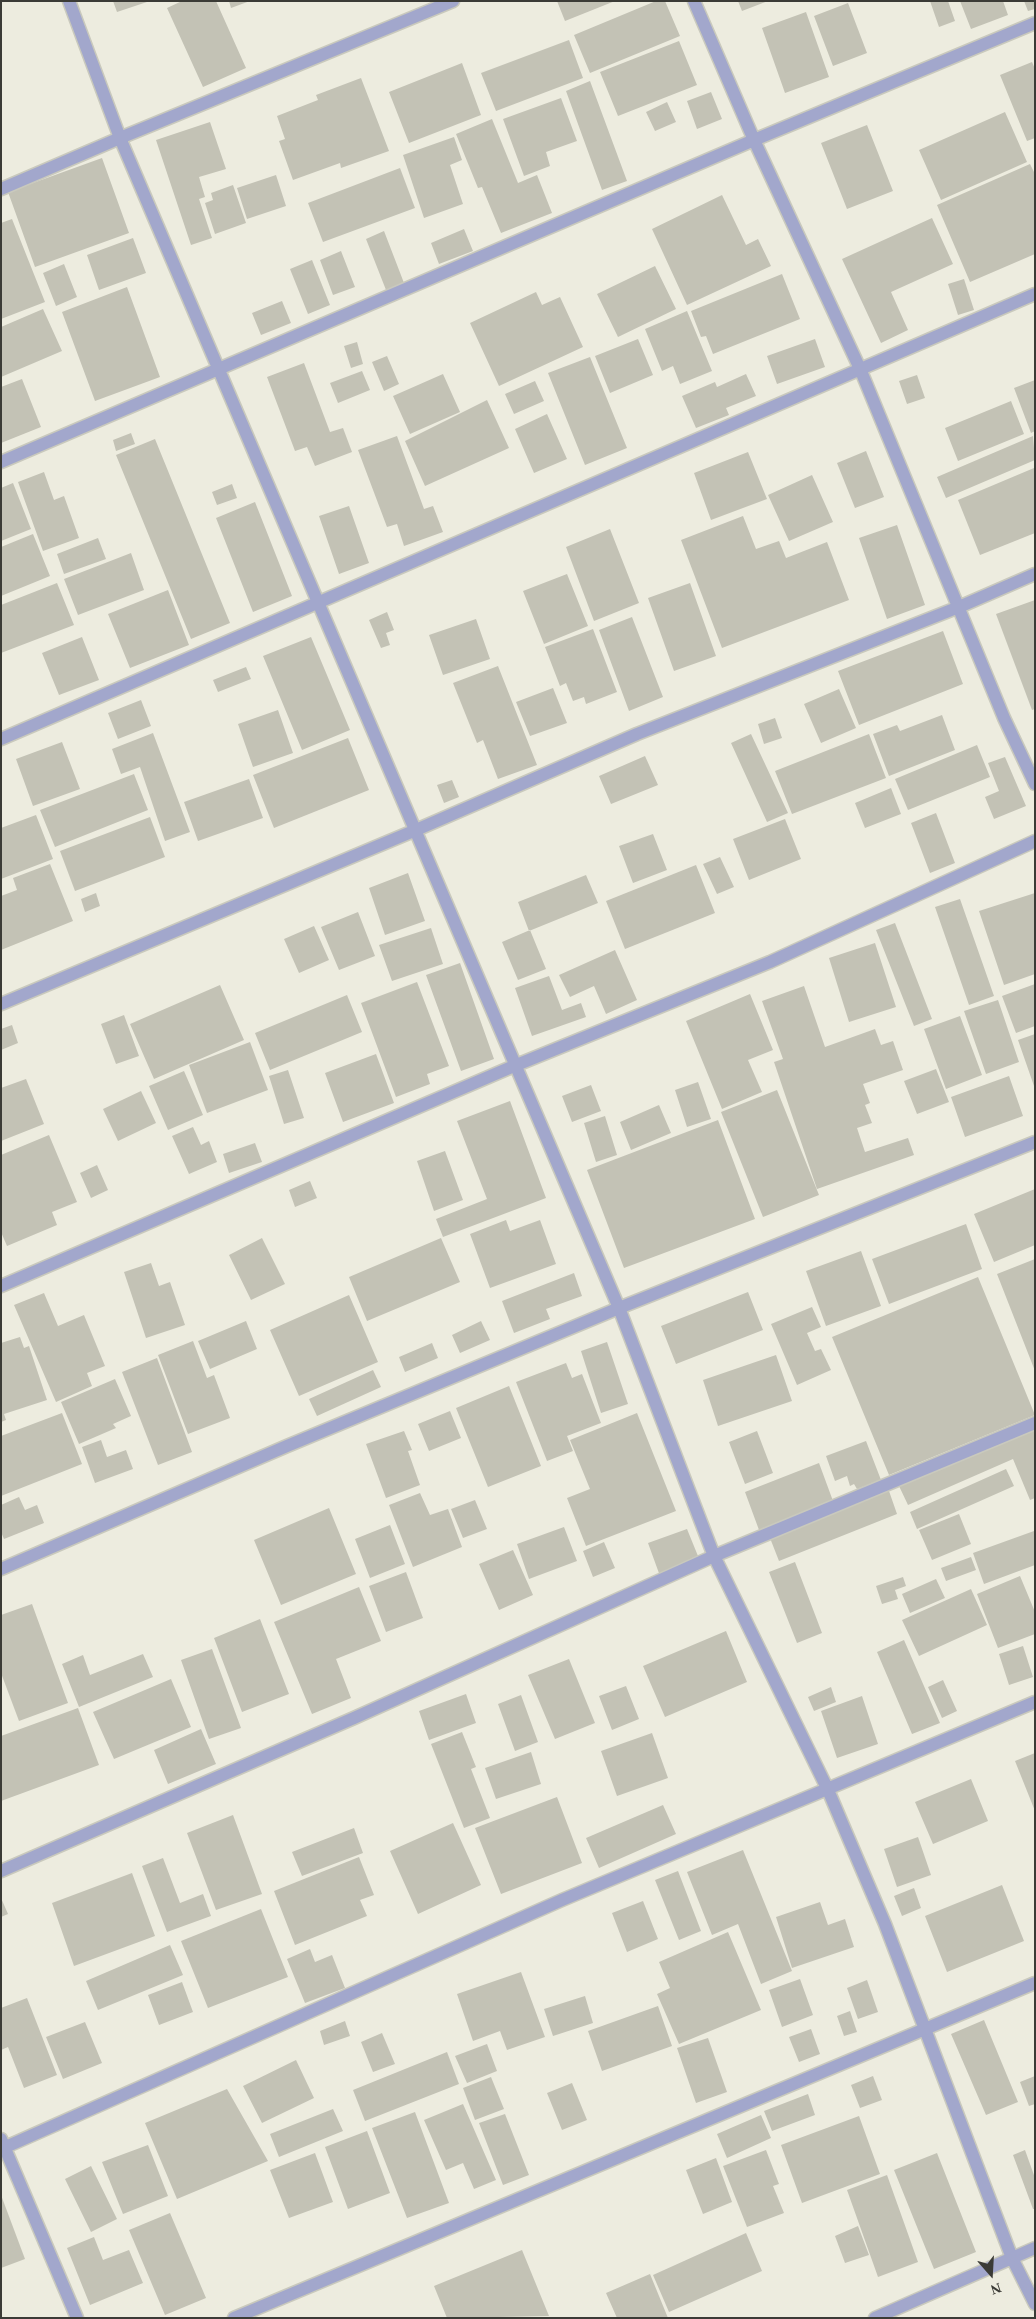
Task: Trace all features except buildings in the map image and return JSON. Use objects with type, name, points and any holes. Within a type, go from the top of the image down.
[{"type":"street","points":[[69,1],[120,138],[372,734],[416,830],[514,1066],[619,1308],[714,1556],[828,1790],[885,1924],[1012,2258],[1035,2304]]},
{"type":"street","points":[[1,189],[453,1]]},
{"type":"street","points":[[694,1],[754,140],[861,371],[1004,718],[1035,784]]},
{"type":"street","points":[[1,462],[754,140],[1035,24]]},
{"type":"street","points":[[1,740],[317,602],[861,371],[1035,294]]},
{"type":"street","points":[[1,1004],[416,830],[637,734],[958,607],[1035,574]]},
{"type":"street","points":[[1,1286],[514,1066],[770,962],[1035,840]]},
{"type":"street","points":[[1,1568],[287,1446],[619,1308],[1035,1142]]},
{"type":"street","points":[[1,1871],[354,1718],[714,1556],[1035,1423]]},
{"type":"street","points":[[77,2318],[2,2145],[562,1900],[1035,1702]]},
{"type":"street","points":[[234,2318],[1035,1983]]},
{"type":"street","points":[[875,2318],[1035,2248]]}]
